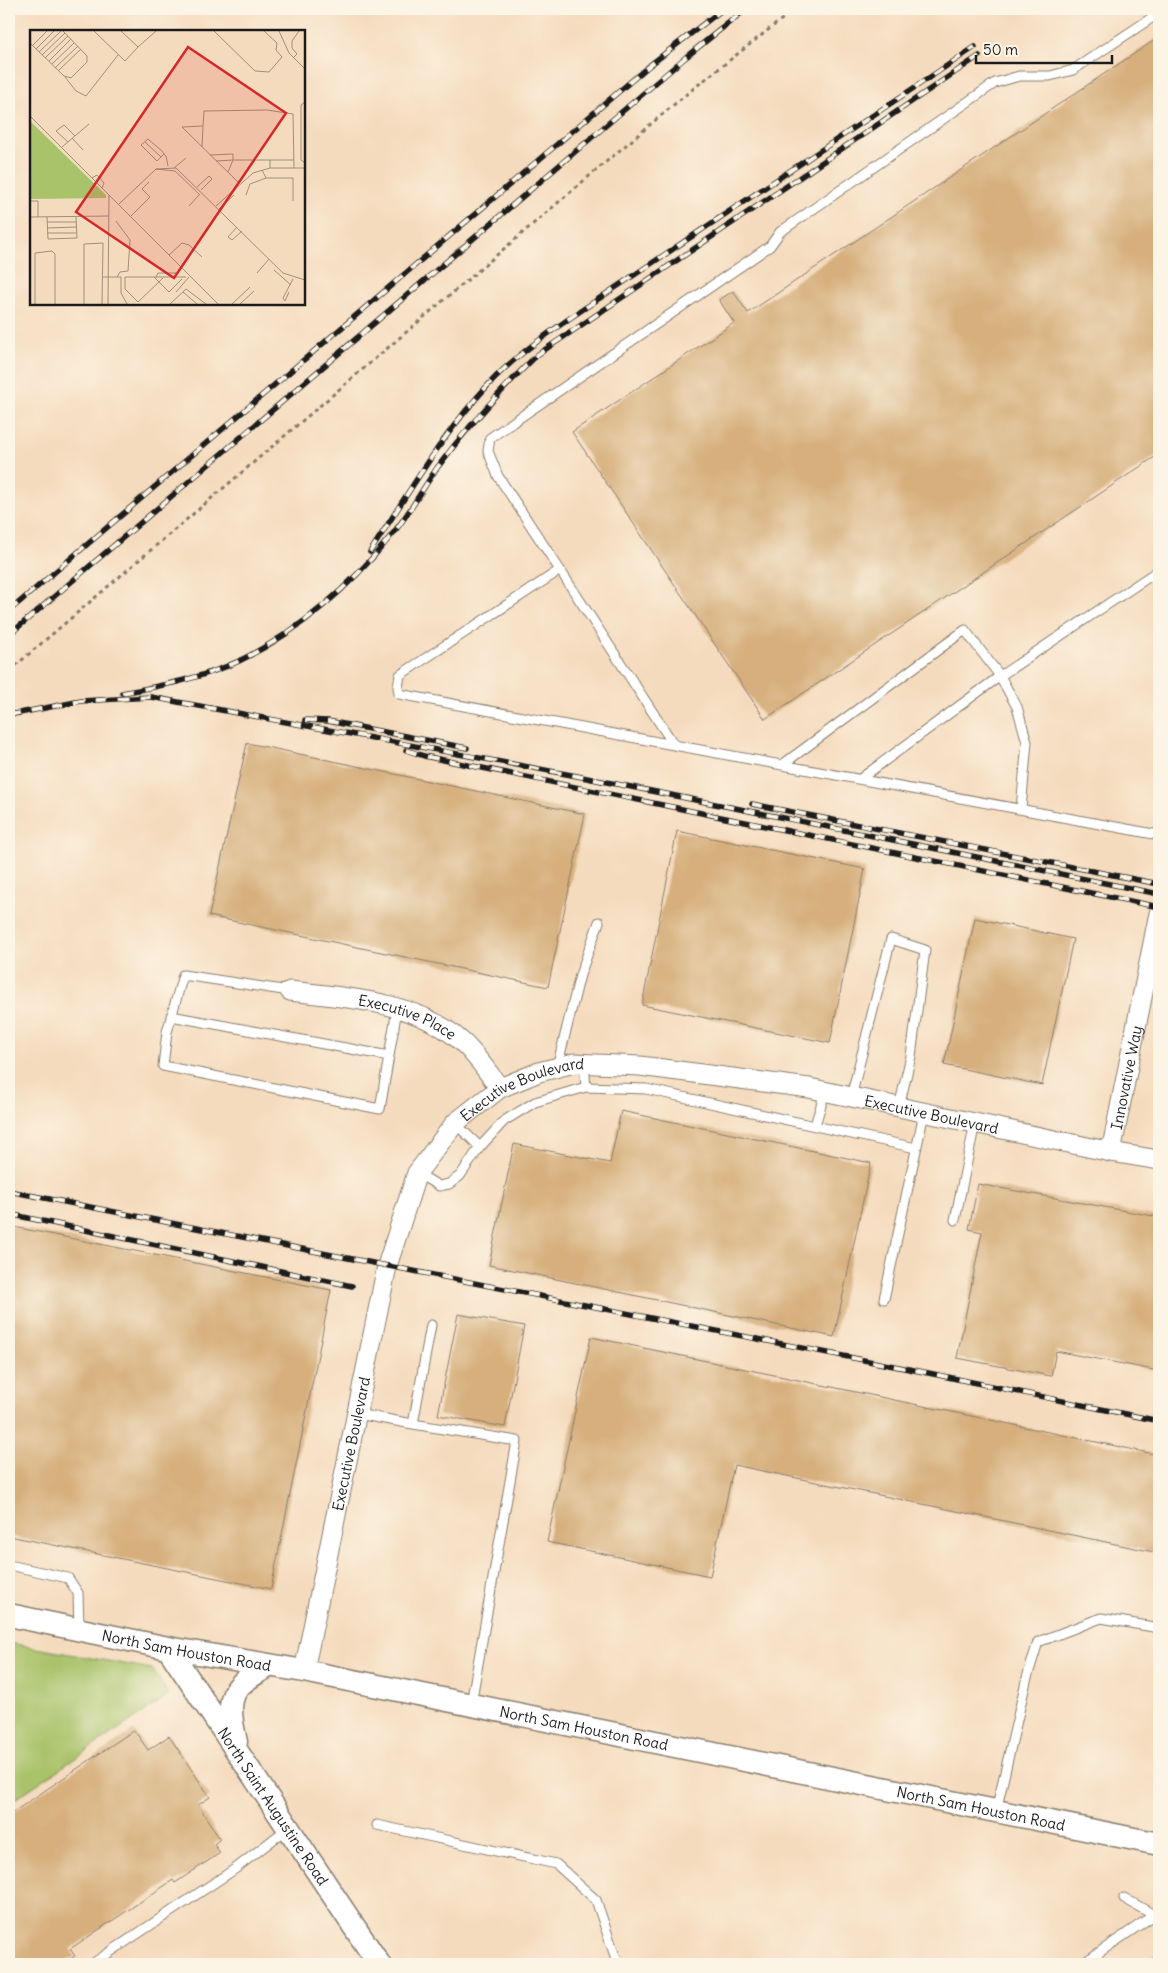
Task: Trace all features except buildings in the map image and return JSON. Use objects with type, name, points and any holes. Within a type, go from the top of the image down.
[{"type":"street","name":"Innovative Way","points":[[1111,1152],[1159,913]]},
{"type":"street","name":"Executive Place","points":[[290,991],[363,1000],[429,1018],[462,1041],[500,1088]]},
{"type":"street","name":"Executive Boulevard","points":[[304,1671],[387,1266],[416,1173],[455,1123],[500,1088],[557,1067],[574,1063],[640,1066],[825,1092],[1111,1152],[1159,1156]]},
{"type":"street","name":"North Sam Houston Road","points":[[9,1614],[168,1648],[304,1671],[471,1704],[1159,1844]]},
{"type":"street","name":"North Saint Augustine Road","points":[[168,1648],[379,1964]]},
{"type":"street","points":[[238,1752],[230,1713],[233,1696],[240,1683],[269,1666]]},
{"type":"lane","points":[[674,745],[498,476],[488,450],[490,438],[770,246],[780,232],[996,83],[1019,76],[1050,76],[1073,70],[1159,13]]},
{"type":"lane","points":[[560,570],[400,675],[399,694],[1159,835]]},
{"type":"lane","points":[[860,779],[1000,676],[1159,570]]},
{"type":"lane","points":[[782,764],[965,630],[1000,676],[1017,707],[1027,742],[1021,809]]},
{"type":"lane","points":[[557,1067],[580,975],[599,922]]},
{"type":"lane","points":[[851,1097],[891,940],[925,950],[911,1056],[899,1107]]},
{"type":"lane","points":[[290,991],[182,975],[167,1032],[163,1066],[380,1109],[397,1009]]},
{"type":"lane","points":[[171,1016],[389,1056]]},
{"type":"lane","points":[[584,1063],[586,1087]]},
{"type":"lane","points":[[416,1173],[439,1186],[449,1184],[460,1176],[480,1148],[504,1121],[535,1102],[586,1087],[646,1089],[916,1148]]},
{"type":"lane","points":[[815,1125],[825,1092]]},
{"type":"lane","points":[[884,1299],[924,1113]]},
{"type":"lane","points":[[455,1123],[480,1148]]},
{"type":"lane","points":[[955,1220],[975,1123]]},
{"type":"lane","points":[[413,1424],[430,1325]]},
{"type":"lane","points":[[356,1414],[517,1441],[471,1704]]},
{"type":"lane","points":[[9,1565],[68,1578],[78,1593],[79,1628]]},
{"type":"lane","points":[[996,1811],[1026,1681],[1038,1642],[1101,1618],[1159,1628]]},
{"type":"lane","points":[[377,1825],[556,1864],[596,1900],[615,1956],[621,1964]]},
{"type":"lane","points":[[92,1964],[235,1869],[288,1828]]},
{"type":"lane","points":[[1082,1964],[1157,1917],[1124,1898]]},
{"type":"lane","points":[[1153,1964],[1159,1960]]},
{"type":"path","points":[[9,671],[608,159],[689,92],[795,9]]},
{"type":"green space","points":[[9,1643],[152,1669],[169,1695],[9,1803]]},
{"type":"railway","points":[[9,611],[650,65],[723,9]]},
{"type":"railway","points":[[9,635],[686,57],[746,9]]},
{"type":"railway","points":[[370,552],[426,465],[456,423],[490,383],[518,357],[570,318],[975,47]]},
{"type":"railway","points":[[122,693],[182,681],[211,672],[239,661],[282,637],[340,591],[374,556],[403,521],[437,468],[460,438],[537,355],[979,56]]},
{"type":"railway","points":[[9,715],[81,701],[151,697],[577,776],[1159,894]]},
{"type":"railway","points":[[305,720],[328,721],[467,748]]},
{"type":"railway","points":[[406,750],[424,756],[1159,907]]},
{"type":"railway","points":[[752,804],[1159,884]]},
{"type":"railway","points":[[9,1191],[914,1370],[1159,1421]]},
{"type":"railway","points":[[9,1214],[352,1286]]}]
